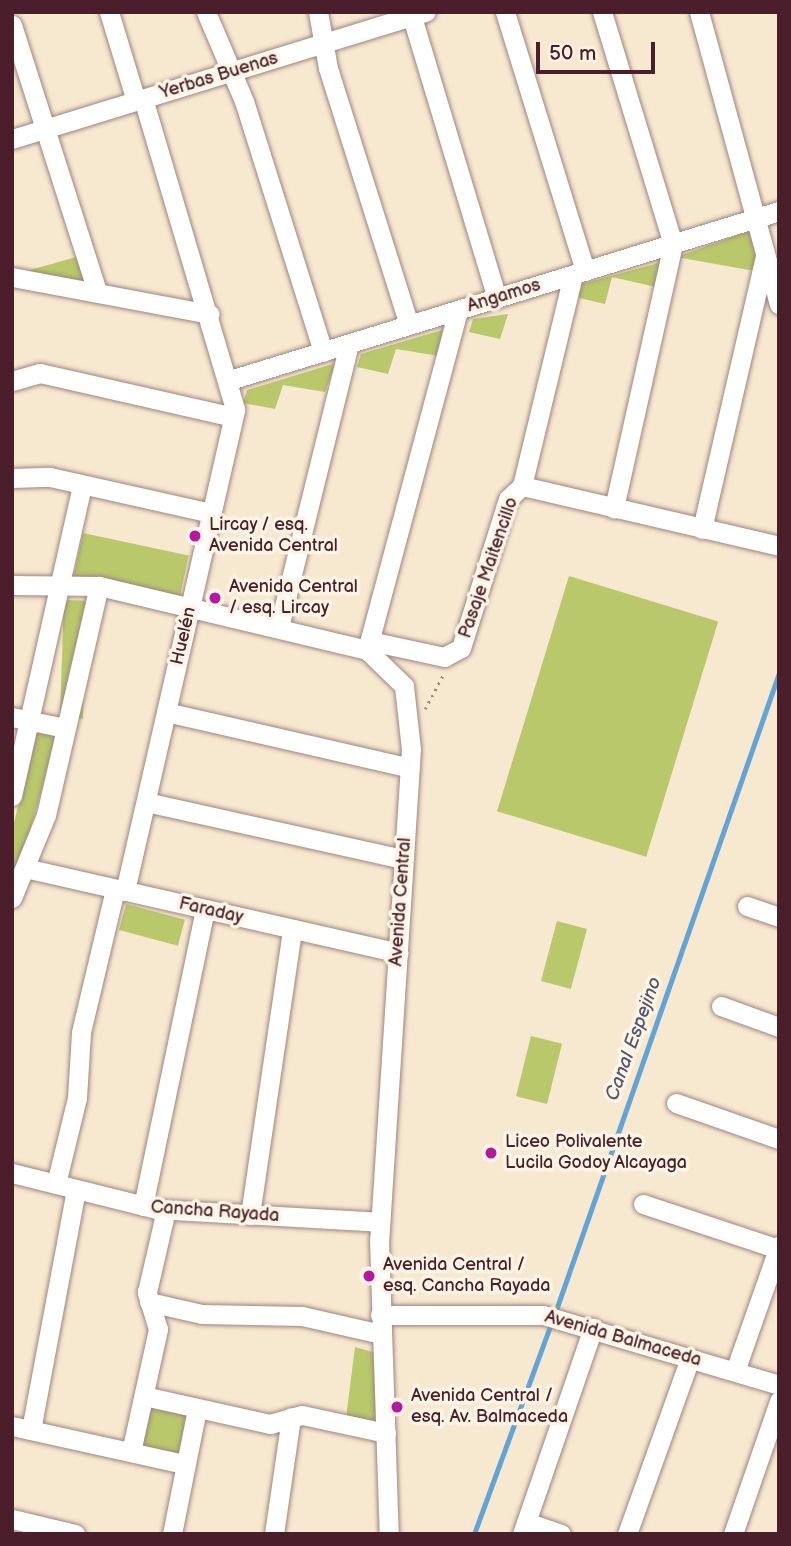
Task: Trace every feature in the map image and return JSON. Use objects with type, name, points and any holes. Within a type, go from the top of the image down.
[{"type":"street","name":"Huelén","points":[[56,1184],[77,1098],[81,1032],[146,802],[233,417],[230,380],[210,313],[109,12]]},
{"type":"street","points":[[206,12],[323,352]]},
{"type":"street","points":[[318,12],[327,43],[328,68],[409,325]]},
{"type":"street","points":[[505,12],[579,273]]},
{"type":"street","points":[[602,12],[673,244],[614,509]]},
{"type":"street","points":[[699,12],[779,304]]},
{"type":"street","name":"Yerbas Buenas","points":[[12,139],[419,14]]},
{"type":"street","points":[[419,14],[497,298]]},
{"type":"street","points":[[12,25],[96,292]]},
{"type":"street","name":"Angamos","points":[[230,380],[779,211]]},
{"type":"street","points":[[702,528],[765,254]]},
{"type":"street","name":"Pasaje Maitencillo","points":[[369,645],[453,656],[461,648],[508,499],[522,486],[579,273]]},
{"type":"street","points":[[12,277],[210,313]]},
{"type":"street","points":[[369,645],[458,310]]},
{"type":"street","points":[[279,627],[349,344]]},
{"type":"street","points":[[12,381],[40,373],[233,417]]},
{"type":"street","points":[[12,478],[82,485],[211,513]]},
{"type":"street","points":[[12,796],[21,719],[60,585],[82,485]]},
{"type":"street","points":[[522,486],[779,546]]},
{"type":"street","name":"Avenida Central","points":[[12,585],[99,586],[369,645],[393,668],[408,696],[410,768],[379,1222],[380,1325],[389,1534]]},
{"type":"street","points":[[12,898],[25,868],[65,728],[99,586]]},
{"type":"street","points":[[166,712],[410,768]]},
{"type":"street","points":[[21,719],[65,728]]},
{"type":"street","points":[[146,802],[403,859]]},
{"type":"street","name":"Faraday","points":[[25,868],[398,953]]},
{"type":"street","points":[[747,906],[779,917]]},
{"type":"street","points":[[143,1206],[205,909]]},
{"type":"street","points":[[250,1215],[292,929]]},
{"type":"street","points":[[721,1006],[779,1027]]},
{"type":"street","points":[[676,1103],[779,1139]]},
{"type":"street","name":"Cancha Rayada","points":[[12,1173],[166,1210],[379,1222]]},
{"type":"street","points":[[76,1190],[22,1428],[184,1464]]},
{"type":"street","points":[[643,1204],[778,1248],[735,1371]]},
{"type":"street","points":[[131,1452],[159,1323],[149,1302],[166,1210]]},
{"type":"street","name":"Avenida Balmaceda","points":[[149,1302],[202,1314],[302,1316],[380,1325],[543,1315],[779,1385]]},
{"type":"street","points":[[561,1534],[524,1528],[593,1328]]},
{"type":"street","points":[[627,1534],[690,1358]]},
{"type":"street","points":[[144,1396],[270,1424],[291,1417],[386,1433]]},
{"type":"street","points":[[733,1534],[779,1401]]},
{"type":"street","points":[[172,1534],[197,1409]]},
{"type":"street","points":[[274,1534],[291,1417]]},
{"type":"street","points":[[12,1520],[75,1534]]},
{"type":"path","points":[[425,709],[453,656]]},
{"type":"green space","points":[[753,230],[760,251],[755,271],[676,257]]},
{"type":"green space","points":[[80,256],[90,288],[12,275]]},
{"type":"green space","points":[[662,262],[656,287],[612,277],[605,304],[575,297],[578,285]]},
{"type":"green space","points":[[508,314],[500,339],[469,332],[473,319]]},
{"type":"green space","points":[[449,328],[439,356],[396,349],[388,374],[357,367],[361,354]]},
{"type":"green space","points":[[336,363],[325,392],[283,385],[275,409],[243,403],[247,390]]},
{"type":"green space","points":[[83,533],[189,555],[179,598],[74,576]]},
{"type":"green space","points":[[569,576],[718,622],[646,857],[497,811]]},
{"type":"green space","points":[[64,600],[87,601],[83,719],[60,718]]},
{"type":"green space","points":[[35,731],[57,736],[12,893],[12,832]]},
{"type":"green space","points":[[126,904],[185,920],[178,946],[119,930]]},
{"type":"green space","points":[[557,921],[587,929],[571,989],[541,981]]},
{"type":"green space","points":[[531,1036],[562,1044],[547,1104],[516,1096]]},
{"type":"green space","points":[[355,1347],[373,1352],[379,1425],[346,1418]]},
{"type":"green space","points":[[149,1405],[190,1413],[182,1455],[141,1447]]},
{"type":"waterway","name":"Canal Espejino","points":[[555,1313],[779,673]]},
{"type":"waterway","name":"Canal Espejino","points":[[474,1534],[551,1324]]},
{"type":"place","name":"Lircay / esq. Avenida Central","points":[[195,536]]},
{"type":"place","name":"Avenida Central / esq. Lircay","points":[[215,598]]},
{"type":"place","name":"Liceo Polivalente Lucila Godoy Alcayaga","points":[[491,1153]]},
{"type":"place","name":"Avenida Central / esq. Cancha Rayada","points":[[369,1276]]},
{"type":"place","name":"Avenida Central / esq. Av. Balmaceda","points":[[397,1407]]}]
